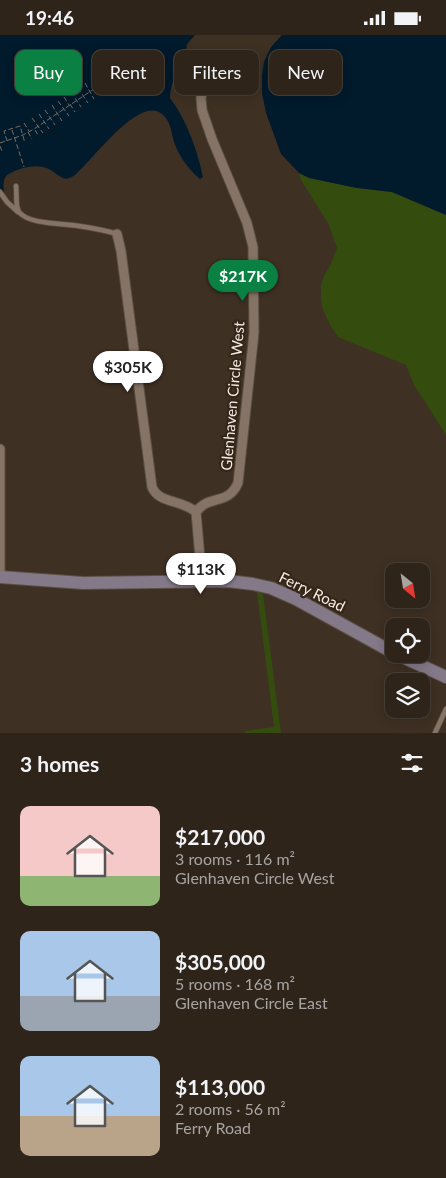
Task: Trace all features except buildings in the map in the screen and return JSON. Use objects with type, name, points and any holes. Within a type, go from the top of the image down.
[{"type":"main road","name":"Ferry Road","points":[[0,577],[83,583],[202,581],[244,583],[281,592],[385,648]]},
{"type":"main road","name":"Ferry Road","points":[[416,663],[446,677]]},
{"type":"street","name":"Glenhaven Circle West","points":[[196,512],[203,503],[227,497],[234,491],[238,483],[254,318],[254,259],[251,234],[207,126],[201,102],[202,95]]},
{"type":"street","points":[[117,234],[121,251],[152,487],[160,497],[186,505],[196,512],[202,581]]},
{"type":"street","points":[[0,449],[0,577]]},
{"type":"lane","points":[[16,186],[17,205],[20,213]]},
{"type":"lane","points":[[0,192],[7,202],[20,213],[36,221],[77,225],[117,234]]},
{"type":"lane","points":[[435,733],[446,709]]},
{"type":"path","points":[[85,83],[94,99]]},
{"type":"path","points":[[0,143],[34,129],[90,91]]},
{"type":"path","points":[[73,95],[81,107]]},
{"type":"path","points":[[83,96],[88,103]]},
{"type":"path","points":[[64,97],[75,112]]},
{"type":"path","points":[[58,101],[69,116]]},
{"type":"path","points":[[52,105],[62,121]]},
{"type":"path","points":[[45,110],[55,125]]},
{"type":"path","points":[[39,114],[49,129]]},
{"type":"path","points":[[32,118],[43,133]]},
{"type":"path","points":[[24,123],[32,139]]},
{"type":"path","points":[[7,141],[4,131],[20,126],[25,143]]},
{"type":"path","points":[[12,129],[24,167]]},
{"type":"path","points":[[34,129],[38,135]]},
{"type":"path","points":[[0,146],[2,151]]},
{"type":"green space","points":[[299,173],[309,178],[357,188],[392,192],[446,215],[446,435],[414,385],[406,365],[338,337],[330,325],[323,310],[321,285],[337,248],[328,223],[301,180]]},
{"type":"green space","points":[[257,592],[263,594],[281,733],[245,733],[245,731],[274,727]]},
{"type":"water","points":[[0,35],[195,35],[187,44],[186,50],[174,50],[174,80],[170,98],[191,136],[203,177],[200,179],[188,167],[176,147],[169,123],[165,117],[152,111],[141,114],[129,121],[73,176],[66,179],[49,169],[39,166],[22,168],[7,175],[4,183],[4,192],[0,195]]},
{"type":"water","points":[[282,35],[446,35],[446,215],[392,192],[357,188],[309,178],[299,173],[281,154],[266,113],[262,93],[264,62],[269,51],[269,95],[342,95],[342,50],[270,50]]}]
